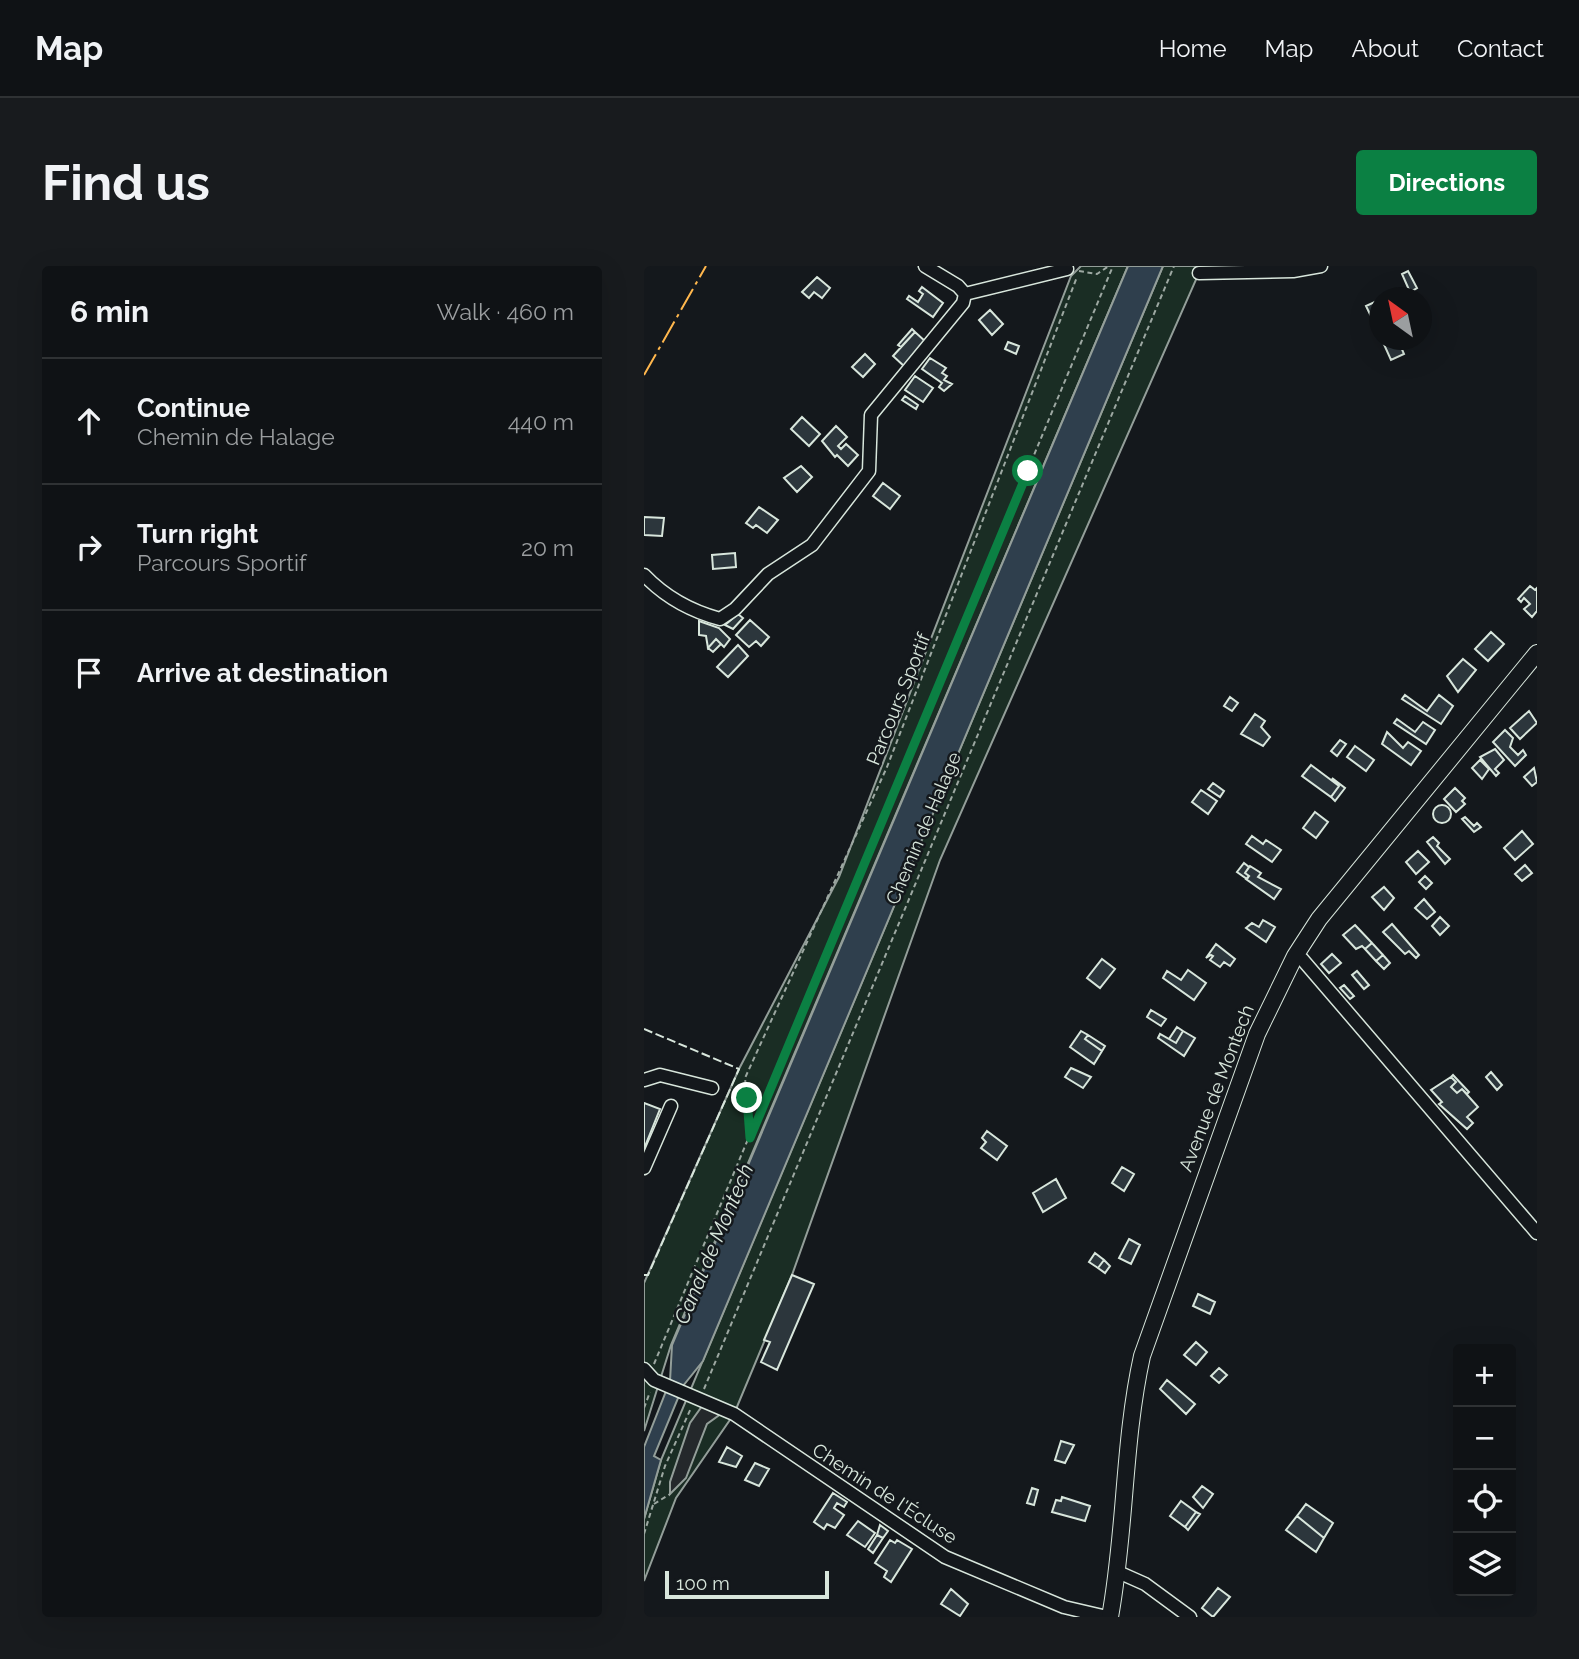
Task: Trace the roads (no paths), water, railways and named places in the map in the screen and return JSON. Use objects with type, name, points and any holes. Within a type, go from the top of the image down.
[{"type":"main road","name":"Avenue de Montech","points":[[1109,1617],[1118,1572],[1131,1408],[1142,1356],[1256,1034],[1295,956],[1348,881],[1537,653]]},
{"type":"street","points":[[925,266],[958,285],[965,294]]},
{"type":"street","points":[[1199,273],[1293,271],[1321,266]]},
{"type":"street","points":[[644,575],[655,587],[692,612],[720,620],[735,610],[768,574],[812,545],[869,471],[871,415],[954,314],[965,294],[1068,271]]},
{"type":"street","points":[[1295,956],[1311,969],[1537,1233]]},
{"type":"street","points":[[644,1080],[660,1075],[712,1088]]},
{"type":"street","points":[[644,1168],[671,1106]]},
{"type":"street","name":"Chemin de l'Écluse","points":[[644,1370],[656,1381],[734,1414],[944,1557],[1063,1608],[1109,1617]]},
{"type":"street","points":[[1118,1572],[1145,1584],[1190,1617]]},
{"type":"water","points":[[1128,266],[1163,266],[703,1361],[683,1386],[654,1456],[661,1460],[644,1519],[644,1447],[670,1381],[672,1345]]},
{"type":"water label","name":"Canal de Montech","points":[[714,1244]]}]
